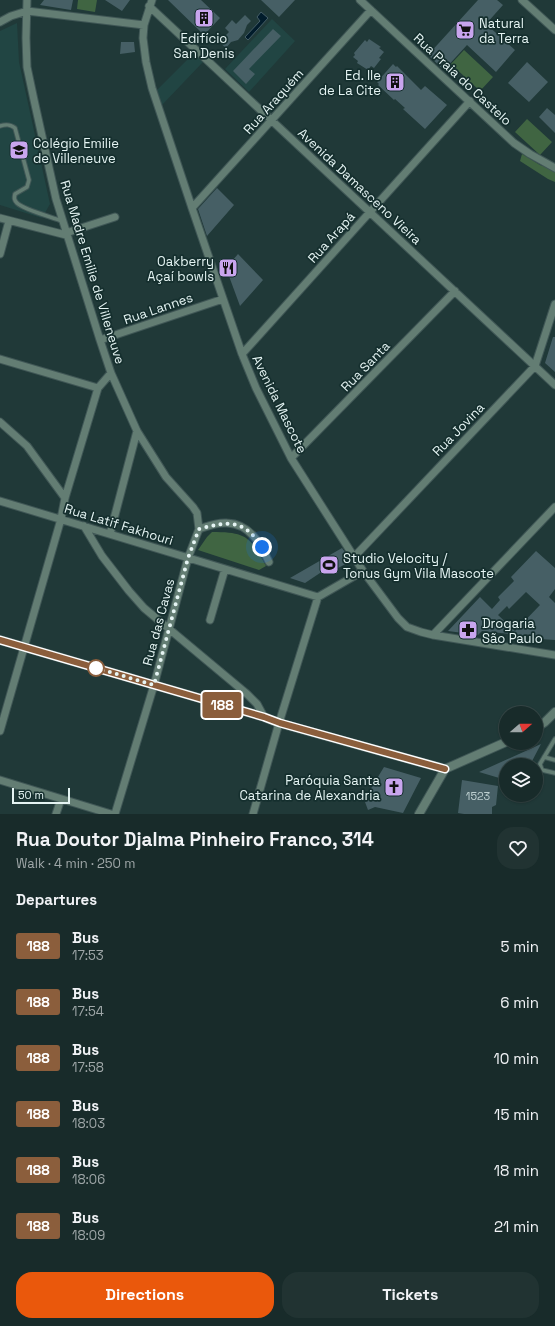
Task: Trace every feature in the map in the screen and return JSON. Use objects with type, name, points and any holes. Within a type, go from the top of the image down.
[{"type":"street","name":"Rua Madre Emilie de Villeneuve","points":[[27,0],[27,66],[56,199],[111,374],[137,431],[166,477],[197,513],[199,529]]},
{"type":"street","name":"Rua Praia do Castelo","points":[[360,0],[514,142],[530,154],[555,168]]},
{"type":"street","points":[[522,0],[555,30]]},
{"type":"street","name":"Avenida Mascote","points":[[151,3],[144,25],[143,38],[146,62],[152,88],[242,354],[256,388],[291,458],[363,571],[398,618],[407,627],[433,635],[555,655]]},
{"type":"street","name":"Avenida Damasceno Vieira","points":[[151,3],[272,120],[555,385]]},
{"type":"street","name":"Rua Araquém","points":[[192,208],[371,10]]},
{"type":"street","points":[[0,22],[11,16],[27,11],[144,25]]},
{"type":"street","name":"Rua Arapá","points":[[242,354],[470,101]]},
{"type":"street","points":[[0,218],[66,234],[115,216]]},
{"type":"street","points":[[0,254],[9,221]]},
{"type":"street","name":"Rua Santa","points":[[291,458],[455,291]]},
{"type":"street","name":"Rua Lannes","points":[[100,340],[223,298]]},
{"type":"street","name":"Rua Jovina","points":[[354,556],[535,366],[555,304]]},
{"type":"street","points":[[0,359],[98,388]]},
{"type":"street","points":[[0,731],[98,388],[111,374]]},
{"type":"street","points":[[0,422],[27,446],[66,498]]},
{"type":"street","points":[[110,534],[137,431]]},
{"type":"street","name":"Rua Latif Fakhouri","points":[[0,501],[318,597]]},
{"type":"street","points":[[433,635],[555,507]]},
{"type":"street","points":[[199,529],[215,524],[235,524],[245,529],[256,538],[269,562]]},
{"type":"street","points":[[84,526],[102,556],[144,608],[247,694],[257,704],[264,717]]},
{"type":"street","name":"Rua das Cavas","points":[[115,814],[154,685],[188,558],[199,529]]},
{"type":"street","points":[[210,620],[225,569]]},
{"type":"street","points":[[253,814],[318,597],[363,571]]},
{"type":"street","points":[[0,640],[25,646],[280,723],[445,769]]},
{"type":"street","points":[[543,724],[554,716]]},
{"type":"street","points":[[419,814],[445,769],[499,745]]},
{"type":"street","points":[[0,780],[112,814]]},
{"type":"street","points":[[56,814],[61,799]]},
{"type":"lane","points":[[0,126],[7,124],[15,128],[29,180],[27,187],[15,194],[15,201],[17,204],[62,221]]},
{"type":"lane","points":[[555,739],[540,764],[542,770],[555,773]]},
{"type":"lane","points":[[544,757],[555,760]]},
{"type":"shaded area","points":[[261,12],[268,18],[248,40],[245,37],[260,21],[257,17]]},
{"type":"shaded area","points":[[272,19],[295,41],[249,92],[225,69]]},
{"type":"shaded area","name":"Colégio Emilie de Villeneuve","points":[[17,23],[19,62],[50,204],[42,218],[0,205],[0,31]]},
{"type":"shaded area","points":[[194,53],[203,62],[162,105],[157,90]]},
{"type":"green space","points":[[78,0],[97,0],[95,12],[77,9]]},
{"type":"green space","points":[[464,50],[493,77],[480,91],[451,64]]},
{"type":"green space","points":[[527,119],[552,142],[540,155],[515,132]]},
{"type":"green space","points":[[522,154],[540,165],[555,170],[555,182],[520,161]]},
{"type":"green space","points":[[212,532],[233,533],[246,538],[256,548],[266,566],[259,570],[198,550]]},
{"type":"building","points":[[44,0],[73,0],[71,10],[40,5]]},
{"type":"building","points":[[105,0],[130,0],[122,11]]},
{"type":"building","points":[[168,0],[201,0],[220,18],[204,35]]},
{"type":"building","points":[[261,0],[295,0],[279,17]]},
{"type":"building","name":"Natural da Terra","points":[[478,0],[497,0],[503,5],[486,24],[515,50],[496,72],[467,45],[444,70],[428,55]]},
{"type":"building","points":[[245,15],[251,21],[238,40],[231,42],[226,48],[219,42],[229,32],[225,28],[232,20],[236,24]]},
{"type":"building","points":[[273,29],[281,36],[249,69],[255,74],[246,84],[233,71]]},
{"type":"building","points":[[369,39],[381,47],[379,48],[384,52],[374,68],[371,66],[368,70],[357,63],[358,61],[353,57],[355,55],[354,53],[365,40],[367,42]]},
{"type":"building","points":[[121,42],[134,42],[135,52],[120,54]]},
{"type":"building","points":[[527,62],[548,82],[529,102],[508,83]]},
{"type":"building","points":[[393,64],[396,67],[397,66],[421,90],[425,86],[447,105],[425,129],[403,109],[405,108],[378,85],[379,84],[377,82]]},
{"type":"building","points":[[547,108],[555,115],[555,133],[539,117]]},
{"type":"building","points":[[217,188],[234,205],[207,236],[198,209]]},
{"type":"building","points":[[238,254],[263,280],[240,306],[226,268]]},
{"type":"building","points":[[553,337],[555,337],[555,372],[545,363]]},
{"type":"building","name":"Studio Velocity / Tonus Gym Vila Mascote","points":[[342,548],[351,561],[327,574],[326,569],[305,583],[290,578]]},
{"type":"building","points":[[536,551],[555,568],[555,589],[549,597],[555,603],[555,640],[539,639],[535,637],[532,639],[527,634],[522,639],[518,635],[482,631],[478,635],[448,631],[480,597],[492,609],[500,600],[498,597],[514,581],[511,577]],"holes":[[[526,592],[540,605],[515,631],[498,615],[507,606],[509,609]]]},
{"type":"building","points":[[528,750],[538,750],[534,758],[510,758]]},
{"type":"building","points":[[499,763],[499,778],[479,772]]},
{"type":"building","name":"Paróquia Santa Catarina de Alexandria","points":[[384,767],[421,778],[403,813],[375,807],[368,810],[365,802],[370,799],[367,795]]},
{"type":"building","points":[[462,780],[498,786],[496,805],[492,807],[492,814],[458,813]]},
{"type":"bus line","name":"188","points":[[0,640],[264,717],[280,723],[445,769]]},
{"type":"place","name":"Edifício San Denis","points":[[204,18]]},
{"type":"place","name":"Natural da Terra","points":[[465,30]]},
{"type":"place","name":"Ed. Ile de La Cite","points":[[395,82]]},
{"type":"place","name":"Colégio Emilie de Villeneuve","points":[[19,150]]},
{"type":"place","name":"Oakberry Açaí bowls","points":[[228,268]]},
{"type":"place","name":"Studio Velocity / Tonus Gym Vila Mascote","points":[[329,565]]},
{"type":"place","name":"Drogaria São Paulo","points":[[468,630]]},
{"type":"place","name":"Paróquia Santa Catarina de Alexandria","points":[[394,787]]},
{"type":"route","points":[[96,668],[154,685],[188,558],[199,529],[215,524],[235,524],[245,529],[256,538],[262,547]]}]
